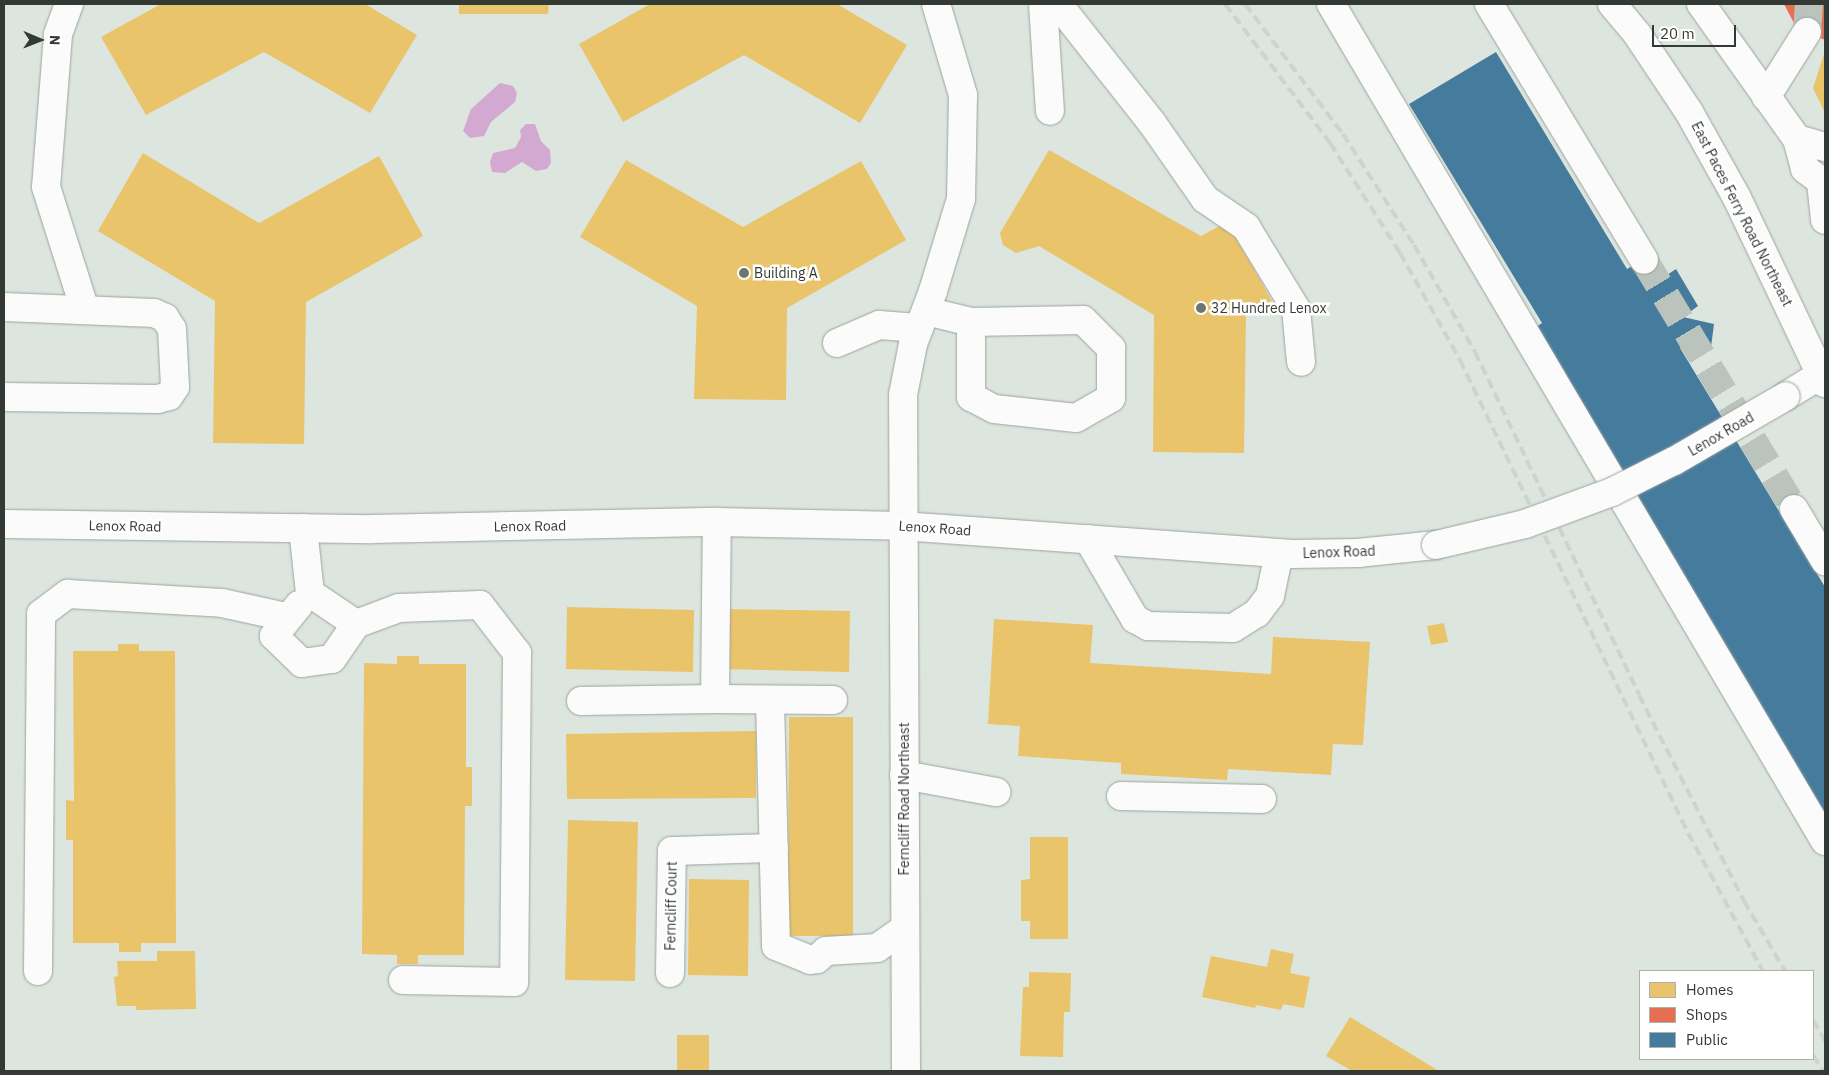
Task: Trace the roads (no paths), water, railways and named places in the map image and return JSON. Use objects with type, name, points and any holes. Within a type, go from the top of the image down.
[{"type":"street","points":[[69,4],[58,35],[46,187],[85,310]]},
{"type":"street","name":"Ferncliff Road Northeast","points":[[906,1071],[902,526],[903,396],[922,319],[961,199],[963,95],[936,4]]},
{"type":"street","points":[[1043,4],[1050,111]]},
{"type":"street","points":[[1058,4],[1152,123],[1205,200],[1246,227],[1296,309],[1301,362]]},
{"type":"street","points":[[1331,4],[1825,841]]},
{"type":"street","points":[[1489,4],[1644,260]]},
{"type":"street","name":"East Paces Ferry Road Northeast","points":[[1612,4],[1637,34],[1689,112],[1736,198],[1824,376]]},
{"type":"street","points":[[1701,4],[1797,139],[1805,169],[1823,183],[1825,220]]},
{"type":"street","points":[[1766,97],[1808,32]]},
{"type":"street","points":[[1797,139],[1825,147]]},
{"type":"street","points":[[4,307],[154,313],[165,318],[172,329],[175,387],[169,396],[158,399],[4,397]]},
{"type":"street","points":[[837,343],[879,325],[922,319],[971,322],[1083,320],[1111,348],[1111,398],[1076,418],[994,409],[971,397],[971,322]]},
{"type":"street","name":"Lenox Road","points":[[4,524],[303,528],[717,522],[902,526],[1279,553],[1358,553],[1436,545],[1525,524],[1612,492],[1674,461],[1824,376]]},
{"type":"street","points":[[1794,509],[1825,561]]},
{"type":"street","points":[[715,699],[717,522]]},
{"type":"street","points":[[303,528],[310,593],[356,624]]},
{"type":"street","points":[[1088,539],[1135,619],[1148,626],[1233,628],[1257,613],[1270,596],[1279,553]]},
{"type":"street","points":[[310,593],[286,617],[274,636],[302,663],[332,659],[356,624],[399,608],[480,605],[517,652],[514,982],[403,980]]},
{"type":"street","points":[[38,971],[41,614],[68,594],[222,603],[286,617]]},
{"type":"street","points":[[770,700],[776,946],[810,960],[817,959],[826,951],[878,948],[904,940]]},
{"type":"street","points":[[582,701],[833,700]]},
{"type":"street","points":[[904,775],[996,792]]},
{"type":"street","points":[[1121,796],[1262,799]]},
{"type":"street","name":"Ferncliff Court","points":[[670,973],[672,851],[774,848]]},
{"type":"tunnel","points":[[1807,32],[1809,4]]},
{"type":"tunnel","points":[[1644,260],[1794,509]]},
{"type":"railway","points":[[1225,4],[1330,143],[1400,253],[1460,360],[1688,833],[1762,970]]},
{"type":"railway","points":[[1245,4],[1343,134],[1414,245],[1475,352],[1639,695],[1744,901],[1784,970]]},
{"type":"railway","points":[[1814,1022],[1825,1041]]},
{"type":"railway","points":[[1814,1057],[1823,1071]]},
{"type":"place","name":"Building A","points":[[744,273]]},
{"type":"place","name":"32 Hundred Lenox","points":[[1201,308]]}]
